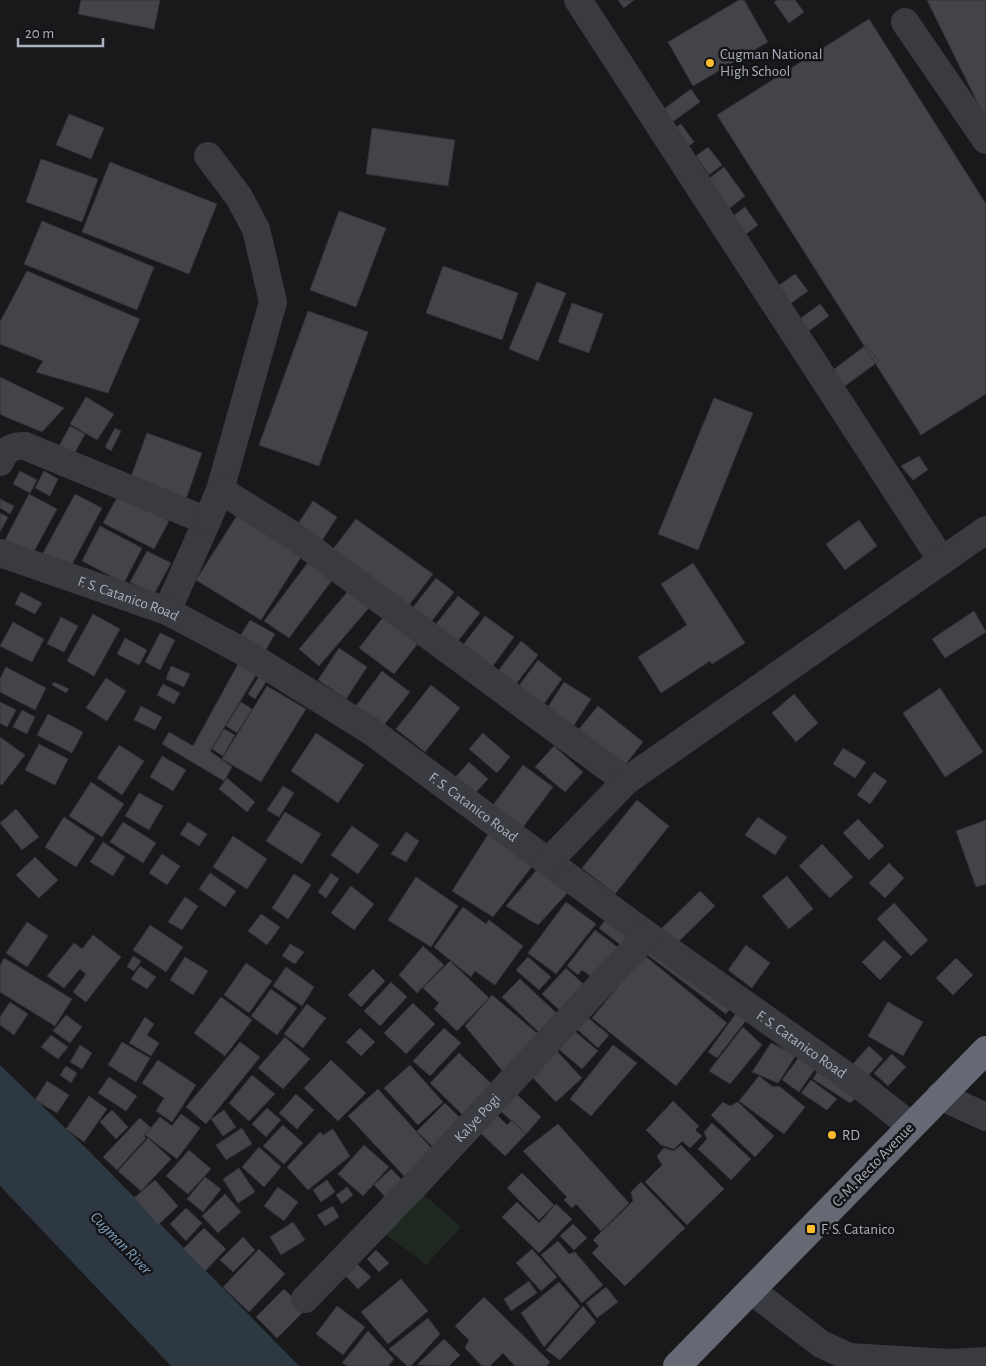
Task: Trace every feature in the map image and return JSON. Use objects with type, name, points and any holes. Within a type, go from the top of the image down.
[{"type":"highway","name":"C. M. Recto Avenue","points":[[677,1366],[986,1050]]},
{"type":"street","points":[[578,0],[942,561]]},
{"type":"street","points":[[905,22],[986,140]]},
{"type":"street","points":[[167,611],[220,490],[273,302],[256,229],[239,197],[208,156]]},
{"type":"street","points":[[0,462],[8,449],[25,446],[207,520]]},
{"type":"street","points":[[220,490],[291,534],[626,781]]},
{"type":"street","points":[[548,862],[626,781],[986,530]]},
{"type":"street","name":"F. S. Catanico Road","points":[[0,554],[167,611],[244,652],[371,731],[647,935],[806,1047],[911,1126]]},
{"type":"street","name":"Kalye Pogi","points":[[305,1299],[413,1187],[647,935]]},
{"type":"street","points":[[940,1096],[986,1116]]},
{"type":"street","points":[[750,1290],[821,1344],[842,1355],[951,1363],[986,1361]]},
{"type":"shaded area","points":[[423,1194],[461,1227],[426,1265],[383,1232]]},
{"type":"water","name":"Cugman River","points":[[0,1065],[91,1153],[299,1366],[171,1366],[0,1186]]},
{"type":"building","points":[[81,0],[160,0],[154,29],[78,14]]},
{"type":"building","points":[[618,0],[634,0],[624,8]]},
{"type":"building","points":[[739,0],[744,0],[768,42],[693,86],[668,42]]},
{"type":"building","points":[[777,0],[795,0],[804,12],[789,23],[774,2]]},
{"type":"building","points":[[927,0],[986,0],[986,120]]},
{"type":"building","points":[[869,19],[986,204],[986,394],[921,435],[717,115]]},
{"type":"building","points":[[691,89],[700,102],[667,126],[657,114]]},
{"type":"building","points":[[69,114],[104,128],[91,159],[56,145]]},
{"type":"building","points":[[681,124],[694,142],[685,149],[671,130]]},
{"type":"building","points":[[372,128],[455,140],[448,186],[366,174]]},
{"type":"building","points":[[708,147],[722,165],[709,175],[696,156]]},
{"type":"building","points":[[41,159],[98,179],[82,222],[26,202]]},
{"type":"building","points":[[110,162],[217,204],[189,274],[82,232]]},
{"type":"building","points":[[724,167],[745,196],[726,211],[704,182]]},
{"type":"building","points":[[745,207],[758,225],[742,237],[729,219]]},
{"type":"building","points":[[339,211],[386,228],[356,307],[310,290]]},
{"type":"building","points":[[42,221],[154,267],[137,310],[24,264]]},
{"type":"building","points":[[443,266],[518,293],[502,340],[426,313]]},
{"type":"building","points":[[27,271],[140,319],[108,393],[36,372],[43,361],[0,344],[0,322]]},
{"type":"building","points":[[795,274],[808,291],[787,306],[774,289]]},
{"type":"building","points":[[537,282],[566,293],[538,361],[509,349]]},
{"type":"building","points":[[572,303],[603,314],[589,353],[558,342]]},
{"type":"building","points":[[820,304],[829,316],[806,333],[797,321]]},
{"type":"building","points":[[308,311],[368,332],[319,466],[259,445]]},
{"type":"building","points":[[866,345],[879,361],[845,386],[833,370]]},
{"type":"building","points":[[0,377],[64,408],[42,432],[6,417],[0,414]]},
{"type":"building","points":[[86,397],[114,414],[97,440],[70,424]]},
{"type":"building","points":[[714,398],[753,413],[698,550],[658,534]]},
{"type":"building","points":[[70,426],[85,434],[74,454],[59,446]]},
{"type":"building","points":[[115,428],[121,431],[111,451],[105,447]]},
{"type":"building","points":[[147,433],[202,453],[185,502],[129,482]]},
{"type":"building","points":[[919,456],[928,470],[913,480],[901,466]]},
{"type":"building","points":[[20,471],[37,480],[30,493],[13,484]]},
{"type":"building","points":[[44,471],[58,479],[50,496],[35,488]]},
{"type":"building","points":[[29,494],[57,509],[32,555],[5,540]]},
{"type":"building","points":[[75,494],[102,508],[68,572],[41,557]]},
{"type":"building","points":[[119,494],[169,521],[154,549],[103,523]]},
{"type":"building","points":[[0,499],[14,506],[10,514],[0,508]]},
{"type":"building","points":[[313,501],[337,517],[318,547],[294,530]]},
{"type":"building","points":[[0,513],[8,517],[0,532]]},
{"type":"building","points":[[238,514],[303,554],[261,620],[196,580]]},
{"type":"building","points":[[356,519],[433,574],[406,609],[330,553]]},
{"type":"building","points":[[859,520],[877,546],[845,570],[826,544]]},
{"type":"building","points":[[100,526],[142,548],[124,583],[82,561]]},
{"type":"building","points":[[147,551],[171,563],[154,594],[130,582]]},
{"type":"building","points":[[309,561],[333,579],[289,638],[264,621]]},
{"type":"building","points":[[693,563],[745,643],[712,664],[710,661],[661,693],[638,657],[687,625],[661,584]]},
{"type":"building","points":[[436,578],[454,592],[428,626],[410,611]]},
{"type":"building","points":[[354,584],[374,602],[319,666],[299,649]]},
{"type":"building","points":[[21,592],[42,603],[35,614],[15,604]]},
{"type":"building","points":[[458,596],[480,613],[454,646],[432,629]]},
{"type":"building","points":[[974,611],[986,632],[945,658],[932,639]]},
{"type":"building","points":[[93,614],[120,629],[94,676],[67,661]]},
{"type":"building","points":[[384,616],[419,642],[394,674],[359,648]]},
{"type":"building","points":[[485,616],[514,637],[490,670],[460,649]]},
{"type":"building","points":[[61,617],[78,626],[64,652],[47,644]]},
{"type":"building","points":[[250,620],[275,634],[264,653],[239,638]]},
{"type":"building","points":[[13,622],[44,639],[32,662],[0,646]]},
{"type":"building","points":[[160,633],[175,640],[160,670],[145,662]]},
{"type":"building","points":[[125,638],[147,650],[139,665],[117,654]]},
{"type":"building","points":[[521,641],[538,655],[513,688],[495,675]]},
{"type":"building","points":[[339,648],[367,667],[346,699],[318,680]]},
{"type":"building","points":[[538,660],[562,679],[540,709],[515,691]]},
{"type":"building","points":[[238,664],[256,675],[210,751],[232,767],[224,781],[162,744],[169,732],[193,746]]},
{"type":"building","points":[[171,666],[190,674],[184,687],[166,679]]},
{"type":"building","points":[[6,667],[46,688],[35,710],[0,692],[0,679]]},
{"type":"building","points":[[382,671],[410,692],[380,730],[353,710]]},
{"type":"building","points":[[260,675],[268,679],[255,699],[248,694]]},
{"type":"building","points":[[106,678],[126,691],[107,721],[86,708]]},
{"type":"building","points":[[54,682],[69,689],[66,693],[52,685]]},
{"type":"building","points":[[564,682],[591,699],[571,730],[544,713]]},
{"type":"building","points":[[163,684],[180,693],[174,704],[157,695]]},
{"type":"building","points":[[431,685],[460,708],[425,752],[396,729]]},
{"type":"building","points":[[267,686],[306,709],[261,782],[222,759]]},
{"type":"building","points":[[940,688],[983,752],[945,777],[903,713]]},
{"type":"building","points":[[794,694],[818,723],[796,742],[772,713]]},
{"type":"building","points":[[0,702],[16,710],[7,727],[0,723]]},
{"type":"building","points":[[241,702],[252,709],[237,733],[226,726]]},
{"type":"building","points":[[141,706],[162,717],[155,730],[134,720]]},
{"type":"building","points":[[598,706],[643,742],[621,770],[575,734]]},
{"type":"building","points":[[22,710],[35,717],[27,734],[13,727]]},
{"type":"building","points":[[48,714],[83,732],[72,753],[37,735]]},
{"type":"building","points":[[224,729],[235,735],[223,756],[212,749]]},
{"type":"building","points":[[316,733],[364,765],[338,803],[291,771]]},
{"type":"building","points":[[483,733],[510,757],[497,773],[469,749]]},
{"type":"building","points":[[0,737],[25,755],[2,785],[0,784]]},
{"type":"building","points":[[39,744],[68,759],[55,785],[25,770]]},
{"type":"building","points":[[119,745],[144,761],[122,795],[97,778]]},
{"type":"building","points":[[554,746],[583,772],[565,792],[535,767]]},
{"type":"building","points":[[843,748],[866,762],[855,778],[833,764]]},
{"type":"building","points":[[162,756],[186,770],[173,791],[150,777]]},
{"type":"building","points":[[469,762],[488,779],[471,798],[452,781]]},
{"type":"building","points":[[523,765],[553,787],[520,831],[490,809]]},
{"type":"building","points":[[874,772],[887,781],[870,804],[857,795]]},
{"type":"building","points":[[227,778],[255,802],[247,812],[219,789]]},
{"type":"building","points":[[91,782],[124,804],[102,837],[69,816]]},
{"type":"building","points":[[283,786],[294,793],[279,817],[267,810]]},
{"type":"building","points":[[139,793],[163,806],[149,830],[125,816]]},
{"type":"building","points":[[637,800],[669,826],[615,894],[582,868]]},
{"type":"building","points":[[16,809],[39,837],[22,850],[0,823]]},
{"type":"building","points":[[285,812],[321,834],[302,864],[266,841]]},
{"type":"building","points":[[64,817],[95,838],[76,867],[45,847]]},
{"type":"building","points":[[758,817],[787,837],[775,855],[745,835]]},
{"type":"building","points":[[858,819],[884,846],[869,860],[843,833]]},
{"type":"building","points":[[986,820],[986,884],[976,887],[956,831]]},
{"type":"building","points":[[123,822],[156,843],[143,863],[110,842]]},
{"type":"building","points":[[188,822],[207,834],[199,846],[180,834]]},
{"type":"building","points":[[352,826],[379,845],[358,874],[331,855]]},
{"type":"building","points":[[406,832],[419,841],[406,862],[391,854]]},
{"type":"building","points":[[489,833],[533,865],[493,917],[452,891]]},
{"type":"building","points":[[233,836],[267,859],[247,889],[213,867]]},
{"type":"building","points":[[103,842],[125,857],[113,876],[90,862]]},
{"type":"building","points":[[822,844],[853,877],[830,898],[799,866]]},
{"type":"building","points":[[162,854],[180,866],[167,885],[149,873]]},
{"type":"building","points":[[35,857],[58,880],[39,898],[16,875]]},
{"type":"building","points":[[889,863],[904,878],[885,898],[869,883]]},
{"type":"building","points":[[540,866],[571,889],[538,925],[506,906]]},
{"type":"building","points":[[210,873],[236,891],[225,907],[199,889]]},
{"type":"building","points":[[331,873],[339,879],[326,898],[318,892]]},
{"type":"building","points":[[294,874],[311,885],[288,919],[272,908]]},
{"type":"building","points":[[787,876],[813,909],[789,929],[762,896]]},
{"type":"building","points":[[416,877],[458,906],[431,947],[388,920]]},
{"type":"building","points":[[351,886],[374,904],[354,930],[331,913]]},
{"type":"building","points":[[700,891],[715,906],[673,947],[658,932]]},
{"type":"building","points":[[185,897],[198,906],[182,930],[168,922]]},
{"type":"building","points":[[566,902],[596,924],[556,974],[528,953]]},
{"type":"building","points":[[894,903],[928,940],[911,956],[877,919]]},
{"type":"building","points":[[463,907],[486,924],[489,920],[523,946],[495,985],[475,971],[471,977],[434,947]]},
{"type":"building","points":[[261,914],[280,927],[267,945],[248,931]]},
{"type":"building","points":[[609,916],[637,938],[627,950],[599,928]]},
{"type":"building","points":[[27,922],[48,936],[27,967],[6,953]]},
{"type":"building","points":[[150,925],[183,947],[166,972],[133,950]]},
{"type":"building","points":[[595,930],[624,952],[600,983],[582,970],[578,975],[567,966]]},
{"type":"building","points":[[93,935],[121,957],[86,1002],[73,992],[86,974],[80,969],[64,988],[47,976],[74,943],[82,949]]},
{"type":"building","points":[[884,940],[902,957],[880,980],[862,962]]},
{"type":"building","points":[[653,942],[734,1003],[726,1014],[645,953]]},
{"type":"building","points":[[290,944],[304,952],[295,964],[282,956]]},
{"type":"building","points":[[746,945],[770,963],[752,988],[728,970]]},
{"type":"building","points":[[423,946],[444,965],[417,993],[399,975]]},
{"type":"building","points":[[644,955],[727,1023],[676,1086],[592,1018]]},
{"type":"building","points":[[133,956],[141,961],[134,971],[127,967]]},
{"type":"building","points":[[185,957],[208,971],[193,995],[170,980]]},
{"type":"building","points":[[528,957],[551,977],[539,990],[516,970]]},
{"type":"building","points":[[4,958],[72,999],[55,1026],[0,992],[0,966]]},
{"type":"building","points":[[956,958],[973,975],[953,995],[936,978]]},
{"type":"building","points":[[450,961],[489,998],[457,1031],[434,1009],[439,1003],[423,988]]},
{"type":"building","points":[[246,963],[272,981],[249,1013],[224,995]]},
{"type":"building","points":[[140,966],[156,977],[147,989],[131,979]]},
{"type":"building","points":[[286,967],[314,987],[302,1006],[273,986]]},
{"type":"building","points":[[566,968],[590,990],[566,1016],[542,994]]},
{"type":"building","points":[[373,969],[385,981],[361,1007],[348,995]]},
{"type":"building","points":[[520,979],[563,1019],[545,1038],[502,997]]},
{"type":"building","points":[[391,982],[407,997],[380,1026],[364,1011]]},
{"type":"building","points":[[271,989],[297,1008],[277,1035],[251,1016]]},
{"type":"building","points":[[492,995],[545,1040],[509,1079],[465,1026]]},
{"type":"building","points":[[221,997],[252,1020],[225,1056],[194,1033]]},
{"type":"building","points":[[10,1002],[28,1014],[14,1035],[0,1025],[0,1017]]},
{"type":"building","points":[[888,1002],[923,1022],[903,1056],[868,1036]]},
{"type":"building","points":[[413,1003],[435,1024],[406,1054],[384,1033]]},
{"type":"building","points":[[307,1004],[326,1018],[303,1048],[284,1034]]},
{"type":"building","points":[[581,1012],[609,1035],[598,1048],[570,1023]]},
{"type":"building","points":[[737,1012],[747,1019],[717,1058],[708,1052]]},
{"type":"building","points":[[66,1015],[82,1027],[70,1043],[53,1031]]},
{"type":"building","points":[[145,1017],[154,1024],[147,1035],[159,1043],[151,1056],[129,1043]]},
{"type":"building","points":[[743,1027],[762,1045],[730,1084],[709,1071]]},
{"type":"building","points":[[360,1028],[375,1042],[361,1056],[346,1042]]},
{"type":"building","points":[[444,1028],[461,1043],[430,1076],[413,1061]]},
{"type":"building","points":[[572,1029],[598,1051],[582,1069],[556,1047]]},
{"type":"building","points":[[51,1035],[68,1047],[58,1059],[41,1047]]},
{"type":"building","points":[[285,1037],[310,1059],[283,1089],[258,1068]]},
{"type":"building","points":[[122,1042],[150,1058],[136,1082],[108,1065]]},
{"type":"building","points":[[240,1042],[260,1057],[206,1124],[186,1107]]},
{"type":"building","points":[[771,1043],[796,1055],[778,1083],[752,1072]]},
{"type":"building","points":[[80,1045],[92,1053],[82,1069],[70,1062]]},
{"type":"building","points":[[613,1045],[637,1063],[591,1116],[570,1099]]},
{"type":"building","points":[[869,1046],[883,1059],[866,1078],[852,1065]]},
{"type":"building","points":[[553,1047],[582,1078],[556,1102],[527,1072]]},
{"type":"building","points":[[459,1053],[498,1090],[469,1121],[430,1083]]},
{"type":"building","points":[[892,1054],[906,1067],[888,1086],[874,1073]]},
{"type":"building","points":[[799,1057],[815,1069],[799,1092],[782,1080]]},
{"type":"building","points":[[158,1060],[196,1085],[172,1122],[156,1111],[164,1098],[142,1083]]},
{"type":"building","points":[[331,1060],[366,1093],[338,1121],[304,1088]]},
{"type":"building","points":[[410,1065],[443,1102],[418,1125],[384,1088]]},
{"type":"building","points":[[66,1066],[77,1073],[71,1083],[60,1075]]},
{"type":"building","points":[[819,1069],[860,1094],[850,1103],[813,1079]]},
{"type":"building","points":[[252,1075],[275,1094],[249,1121],[229,1103]]},
{"type":"building","points":[[759,1076],[773,1087],[779,1086],[805,1107],[784,1134],[739,1101]]},
{"type":"building","points":[[109,1077],[137,1096],[126,1111],[98,1093]]},
{"type":"building","points":[[811,1080],[837,1099],[827,1110],[801,1093]]},
{"type":"building","points":[[47,1081],[69,1095],[57,1113],[35,1100]]},
{"type":"building","points":[[510,1088],[541,1117],[526,1134],[495,1106]]},
{"type":"building","points":[[378,1089],[434,1151],[405,1177],[348,1116]]},
{"type":"building","points":[[296,1094],[314,1110],[297,1129],[279,1113]]},
{"type":"building","points":[[89,1096],[107,1109],[84,1142],[66,1129]]},
{"type":"building","points":[[673,1101],[699,1126],[695,1130],[702,1136],[690,1148],[682,1141],[674,1149],[661,1145],[646,1130]]},
{"type":"building","points":[[723,1102],[730,1106],[738,1102],[774,1136],[755,1157],[711,1115]]},
{"type":"building","points":[[445,1103],[463,1121],[435,1149],[417,1131]]},
{"type":"building","points":[[267,1108],[281,1120],[266,1137],[252,1124]]},
{"type":"building","points":[[112,1110],[128,1127],[116,1139],[100,1122]]},
{"type":"building","points":[[224,1110],[236,1127],[223,1136],[211,1119]]},
{"type":"building","points":[[492,1110],[507,1125],[512,1120],[526,1134],[505,1156],[475,1128]]},
{"type":"building","points":[[181,1114],[200,1128],[177,1159],[145,1135],[160,1117],[172,1126]]},
{"type":"building","points":[[140,1118],[151,1128],[144,1136],[146,1138],[117,1170],[103,1157]]},
{"type":"building","points":[[712,1123],[751,1159],[731,1180],[698,1149],[707,1139],[704,1132]]},
{"type":"building","points":[[558,1124],[629,1203],[601,1231],[576,1204],[572,1208],[564,1200],[567,1197],[523,1151]]},
{"type":"building","points":[[283,1125],[303,1143],[284,1164],[263,1146]]},
{"type":"building","points":[[242,1128],[252,1144],[226,1160],[216,1145]]},
{"type":"building","points":[[333,1129],[350,1156],[308,1190],[287,1167],[320,1132],[323,1135]]},
{"type":"building","points":[[148,1138],[171,1159],[141,1191],[118,1171]]},
{"type":"building","points":[[364,1145],[389,1167],[363,1196],[338,1174]]},
{"type":"building","points":[[681,1145],[724,1189],[687,1225],[645,1182],[662,1165],[657,1156],[664,1148],[674,1151]]},
{"type":"building","points":[[259,1147],[281,1167],[264,1187],[242,1167]]},
{"type":"building","points":[[189,1150],[211,1169],[188,1194],[166,1176]]},
{"type":"building","points":[[239,1168],[255,1192],[238,1203],[223,1179]]},
{"type":"building","points":[[391,1169],[405,1183],[388,1200],[374,1185]]},
{"type":"building","points":[[522,1173],[554,1205],[539,1220],[507,1188]]},
{"type":"building","points":[[205,1177],[221,1189],[203,1212],[187,1199]]},
{"type":"building","points":[[155,1180],[178,1206],[158,1225],[134,1198]]},
{"type":"building","points":[[327,1180],[335,1192],[321,1202],[313,1190]]},
{"type":"building","points":[[641,1182],[685,1228],[625,1286],[592,1253],[599,1246],[593,1240],[633,1201],[631,1192]]},
{"type":"building","points":[[278,1187],[298,1202],[284,1221],[264,1206]]},
{"type":"building","points":[[347,1187],[353,1195],[342,1204],[336,1195]]},
{"type":"building","points":[[225,1194],[241,1212],[218,1233],[202,1216]]},
{"type":"building","points":[[517,1202],[539,1223],[556,1204],[572,1219],[539,1253],[502,1217]]},
{"type":"building","points":[[333,1206],[339,1217],[325,1226],[317,1215]]},
{"type":"building","points":[[186,1208],[202,1223],[186,1241],[170,1224]]},
{"type":"building","points":[[293,1222],[305,1240],[281,1255],[270,1237]]},
{"type":"building","points":[[573,1224],[587,1238],[574,1250],[560,1236]]},
{"type":"building","points":[[204,1228],[226,1249],[205,1271],[183,1249]]},
{"type":"building","points":[[243,1237],[255,1250],[233,1272],[220,1260]]},
{"type":"building","points":[[558,1241],[569,1254],[575,1252],[603,1285],[582,1303],[541,1255]]},
{"type":"building","points":[[259,1249],[285,1274],[249,1312],[223,1287]]},
{"type":"building","points":[[532,1249],[557,1277],[541,1291],[516,1263]]},
{"type":"building","points":[[376,1250],[389,1263],[379,1272],[367,1259]]},
{"type":"building","points":[[355,1262],[371,1277],[358,1289],[343,1273]]},
{"type":"building","points":[[401,1279],[428,1311],[388,1344],[361,1312]]},
{"type":"building","points":[[529,1281],[537,1293],[511,1311],[504,1299]]},
{"type":"building","points":[[559,1282],[580,1306],[544,1347],[521,1313]]},
{"type":"building","points":[[606,1287],[618,1302],[597,1318],[586,1303]]},
{"type":"building","points":[[284,1289],[305,1310],[277,1338],[256,1317]]},
{"type":"building","points":[[484,1297],[550,1362],[546,1366],[515,1366],[503,1353],[490,1366],[482,1366],[465,1348],[469,1340],[455,1326]]},
{"type":"building","points":[[337,1306],[365,1327],[343,1355],[316,1334]]},
{"type":"building","points":[[583,1306],[596,1322],[560,1360],[546,1350]]},
{"type":"building","points":[[428,1318],[440,1334],[411,1366],[407,1366],[389,1349]]},
{"type":"building","points":[[368,1331],[394,1359],[388,1366],[348,1366],[342,1363]]},
{"type":"building","points":[[444,1339],[460,1355],[449,1366],[417,1365]]},
{"type":"place","name":"Cugman National High School","points":[[710,63]]},
{"type":"place","name":"RD","points":[[832,1135]]},
{"type":"place","name":"F. S. Catanico","points":[[811,1229]]}]
